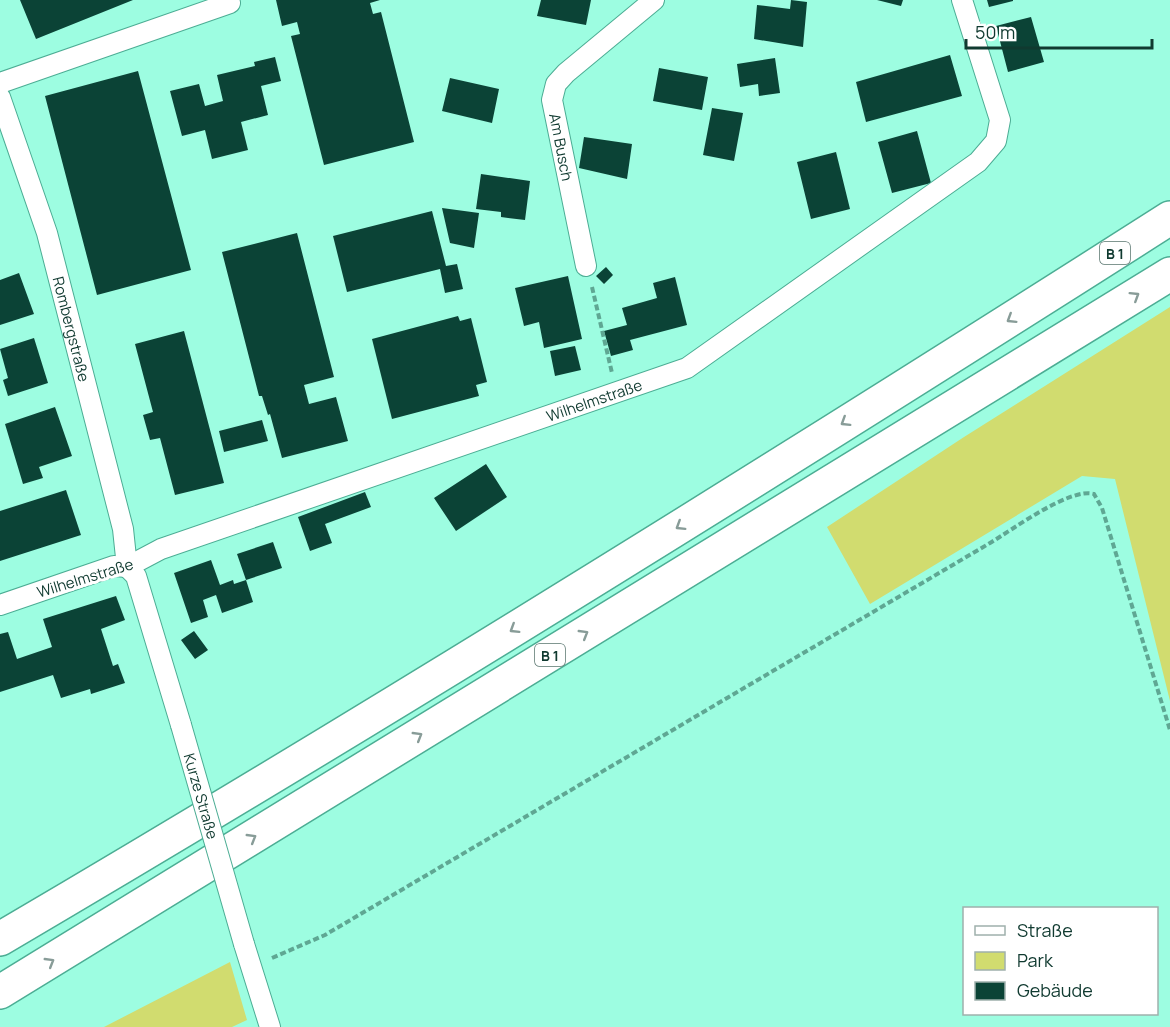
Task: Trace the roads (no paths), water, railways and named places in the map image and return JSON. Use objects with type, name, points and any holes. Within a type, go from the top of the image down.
[{"type":"highway","name":"B 1","points":[[0,939],[230,804],[626,560],[1170,218]]},
{"type":"highway","name":"B 1","points":[[0,993],[1170,274]]},
{"type":"street","name":"Am Busch","points":[[586,266],[552,100],[556,84],[566,73],[654,0]]},
{"type":"street","name":"Wilhelmstraße","points":[[0,605],[114,566],[127,567],[161,549],[617,393],[676,372],[701,360],[978,162],[996,141],[1000,120],[962,0]]},
{"type":"street","points":[[0,83],[230,3]]},
{"type":"street","name":"Rombergstraße","points":[[0,97],[47,233],[123,529],[127,567]]},
{"type":"street","name":"Kurze Straße","points":[[127,567],[136,576],[270,1027]]}]
